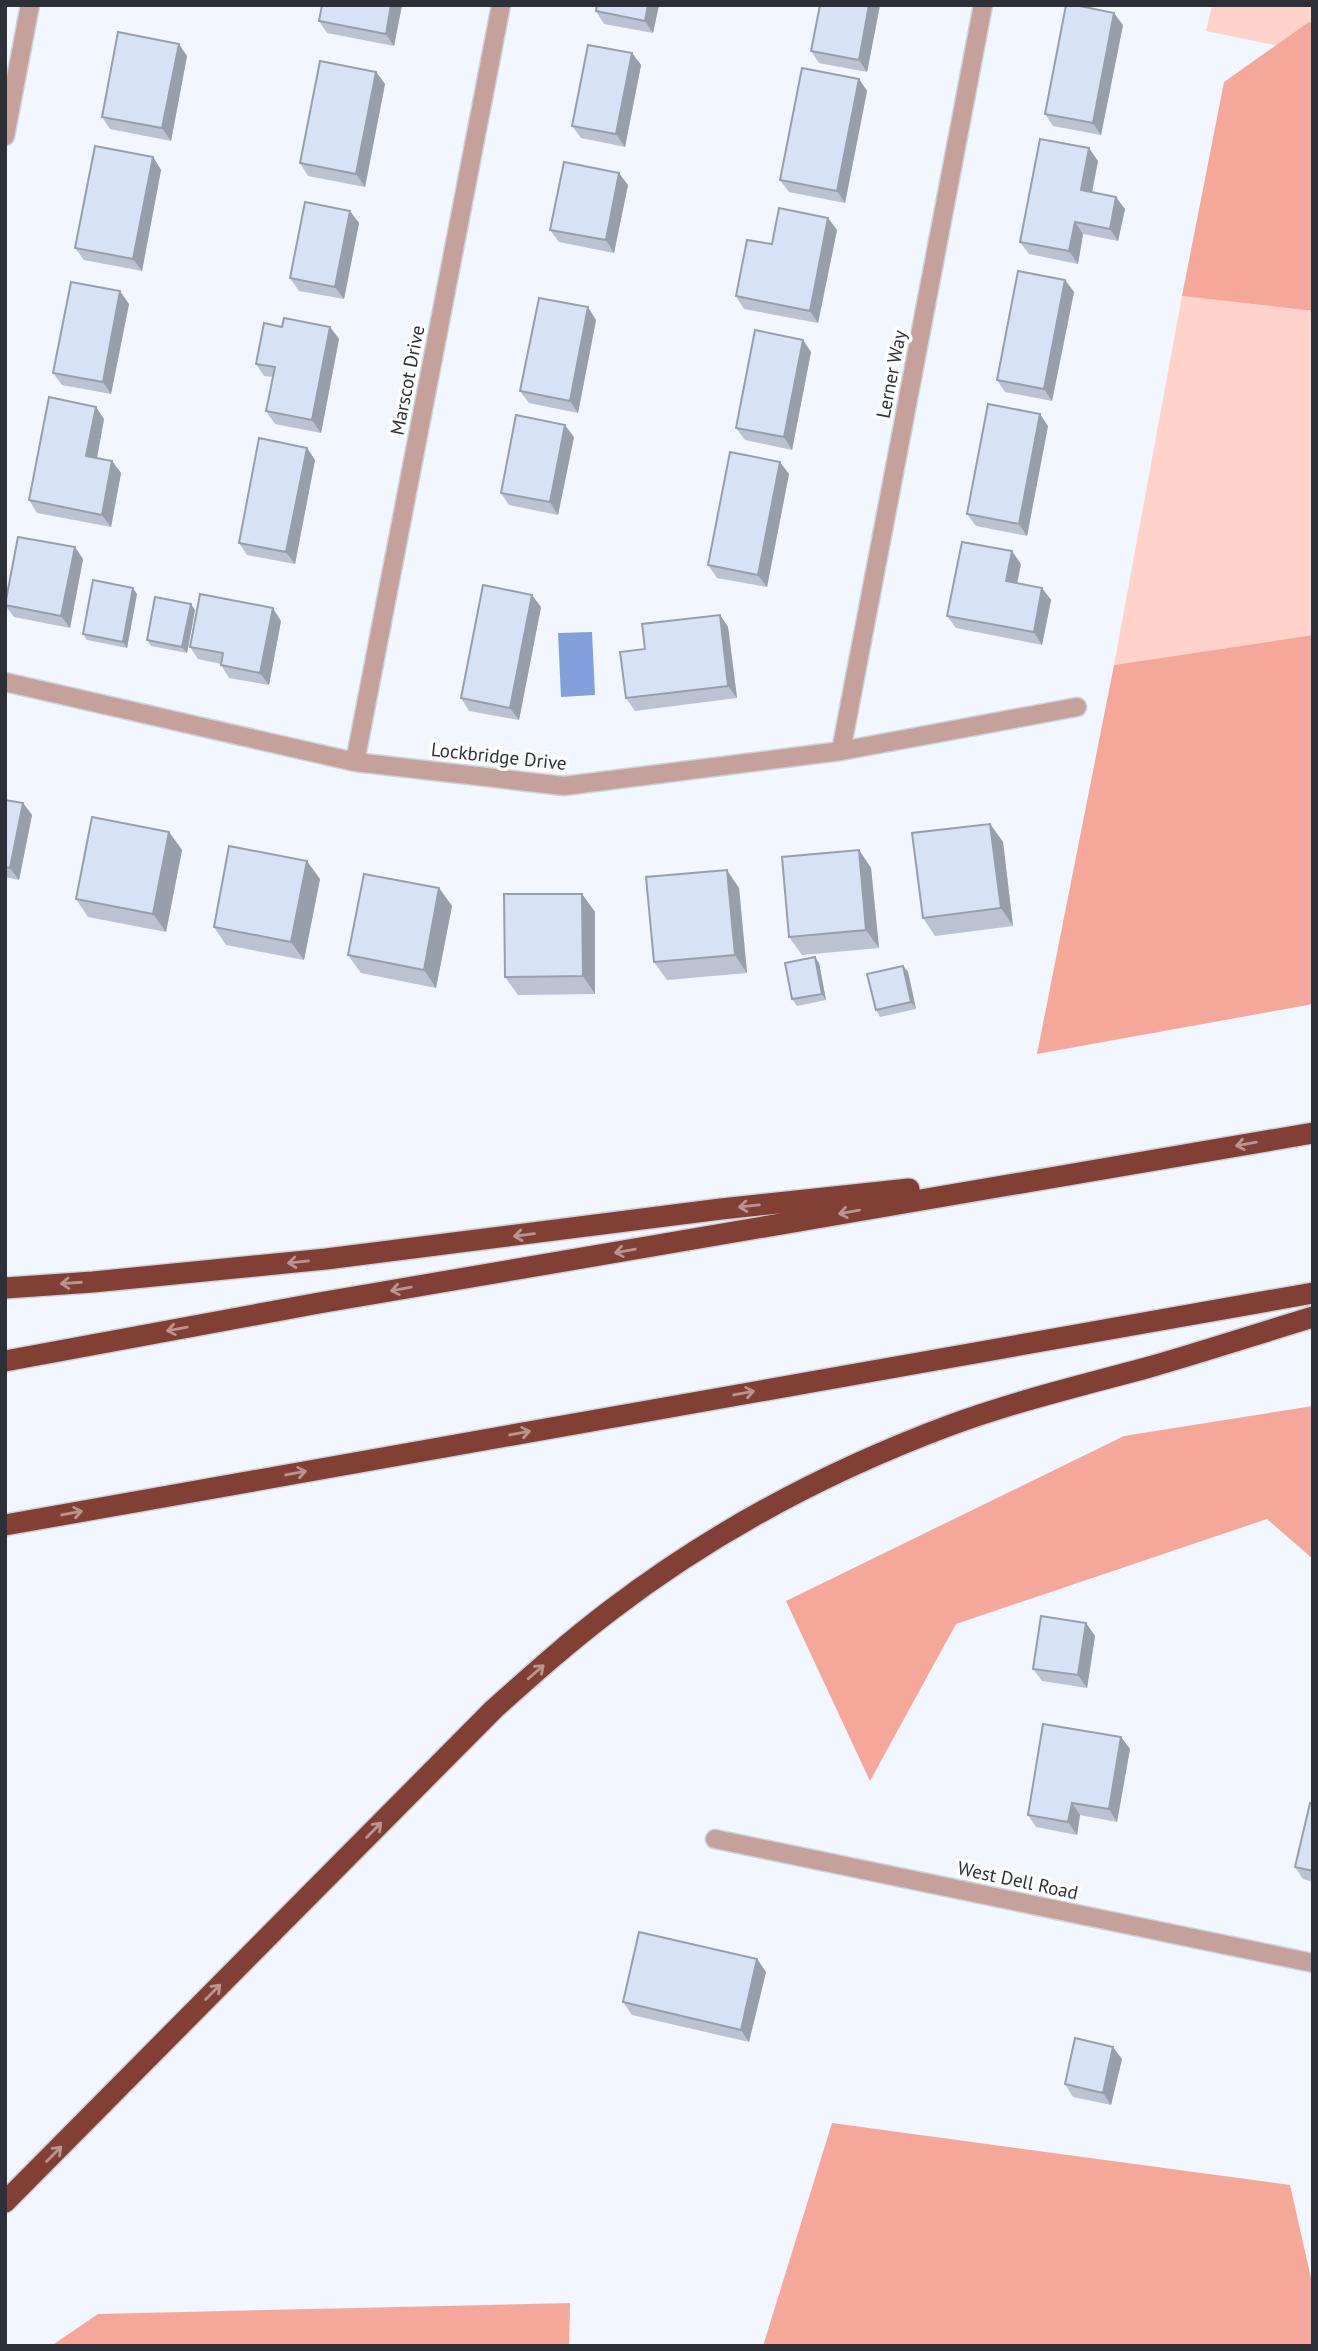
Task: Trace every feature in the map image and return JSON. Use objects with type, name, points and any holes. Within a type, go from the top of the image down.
[{"type":"highway","points":[[5,1361],[319,1303],[1313,1133]]},
{"type":"highway","points":[[5,1288],[107,1281],[326,1259],[721,1209],[1110,1168]]},
{"type":"highway","points":[[5,1525],[1313,1293]]},
{"type":"highway","points":[[5,2202],[494,1709],[576,1637],[650,1581],[789,1497],[834,1474],[947,1426],[1037,1396],[1146,1368],[1313,1317]]},
{"type":"street","points":[[5,136],[30,5]]},
{"type":"street","name":"Marscot Drive","points":[[355,762],[501,5]]},
{"type":"street","name":"Lerner Way","points":[[841,751],[983,5]]},
{"type":"street","name":"Lockbridge Drive","points":[[5,682],[355,762],[564,786],[841,751],[1077,707]]},
{"type":"street","name":"West Dell Road","points":[[715,1839],[1313,1963]]},
{"type":"shaded area","points":[[1212,5],[1313,5],[1313,53],[1206,31]]},
{"type":"shaded area","points":[[1309,22],[1313,23],[1313,311],[1182,296],[1224,82]]},
{"type":"shaded area","points":[[1182,296],[1313,311],[1313,635],[1114,665]]},
{"type":"shaded area","points":[[1313,635],[1313,1004],[1037,1054],[1114,665]]},
{"type":"shaded area","points":[[1313,1406],[1313,1559],[1267,1519],[956,1624],[870,1781],[786,1601],[1124,1436]]},
{"type":"shaded area","points":[[832,2123],[1290,2185],[1313,2287],[1313,2346],[763,2346]]},
{"type":"shaded area","points":[[570,2303],[569,2346],[51,2346],[98,2314]]},
{"type":"water","points":[[592,632],[595,695],[561,697],[558,633]]},
{"type":"building","points":[[322,5],[391,5],[386,34],[319,21]]},
{"type":"building","points":[[597,5],[648,5],[645,21],[596,11]]},
{"type":"building","points":[[820,5],[869,5],[859,60],[811,51]]},
{"type":"building","points":[[1066,5],[1114,13],[1093,123],[1045,114]]},
{"type":"building","points":[[118,32],[179,44],[162,128],[102,117]]},
{"type":"building","points":[[588,45],[632,53],[616,134],[572,126]]},
{"type":"building","points":[[320,61],[376,72],[356,174],[300,163]]},
{"type":"building","points":[[802,68],[859,79],[837,191],[780,180]]},
{"type":"building","points":[[1040,139],[1089,148],[1081,190],[1116,197],[1110,229],[1075,222],[1069,251],[1020,242]]},
{"type":"building","points":[[95,146],[153,157],[133,259],[75,248]]},
{"type":"building","points":[[564,162],[619,173],[606,240],[550,230]]},
{"type":"building","points":[[305,202],[350,211],[335,287],[290,278]]},
{"type":"building","points":[[779,208],[828,218],[810,311],[736,296],[747,240],[772,244]]},
{"type":"building","points":[[1018,271],[1065,280],[1044,389],[997,380]]},
{"type":"building","points":[[71,282],[120,291],[103,382],[53,373]]},
{"type":"building","points":[[539,298],[588,307],[570,401],[520,391]]},
{"type":"building","points":[[284,318],[330,327],[312,420],[266,411],[275,367],[256,364],[264,323],[282,327]]},
{"type":"building","points":[[755,330],[803,340],[784,437],[736,428]]},
{"type":"building","points":[[49,397],[96,407],[86,456],[112,461],[102,515],[29,500]]},
{"type":"building","points":[[988,404],[1040,414],[1019,524],[967,514]]},
{"type":"building","points":[[516,415],[565,425],[550,502],[501,493]]},
{"type":"building","points":[[259,438],[307,448],[286,552],[239,543]]},
{"type":"building","points":[[730,452],[780,462],[758,575],[708,565]]},
{"type":"building","points":[[18,537],[75,547],[61,616],[5,605]]},
{"type":"building","points":[[962,542],[1012,551],[1006,581],[1042,588],[1034,632],[947,616]]},
{"type":"building","points":[[93,580],[133,588],[123,642],[83,634]]},
{"type":"building","points":[[483,585],[532,595],[510,708],[461,698]]},
{"type":"building","points":[[200,594],[273,608],[260,673],[221,665],[223,653],[190,647]]},
{"type":"building","points":[[155,597],[191,604],[182,647],[147,640]]},
{"type":"building","points":[[720,615],[728,686],[626,698],[620,652],[645,649],[642,624]]},
{"type":"building","points":[[5,800],[23,803],[10,868],[5,867]]},
{"type":"building","points":[[92,817],[169,832],[153,914],[76,899]]},
{"type":"building","points":[[990,824],[1001,908],[923,918],[912,833]]},
{"type":"building","points":[[229,846],[307,861],[291,942],[214,927]]},
{"type":"building","points":[[859,850],[866,930],[789,937],[782,857]]},
{"type":"building","points":[[727,870],[735,955],[654,962],[646,877]]},
{"type":"building","points":[[364,874],[439,888],[424,970],[348,955]]},
{"type":"building","points":[[504,894],[582,894],[583,976],[505,977]]},
{"type":"building","points":[[815,957],[822,994],[792,999],[785,963]]},
{"type":"building","points":[[903,966],[911,1002],[876,1010],[867,974]]},
{"type":"building","points":[[1041,1616],[1086,1623],[1078,1675],[1033,1669]]},
{"type":"building","points":[[1043,1724],[1121,1737],[1109,1809],[1072,1803],[1068,1822],[1028,1815]]},
{"type":"building","points":[[1310,1803],[1313,1804],[1313,1871],[1295,1867]]},
{"type":"building","points":[[639,1932],[757,1959],[741,2030],[623,2002]]},
{"type":"building","points":[[1075,2038],[1113,2047],[1103,2093],[1065,2084]]}]
